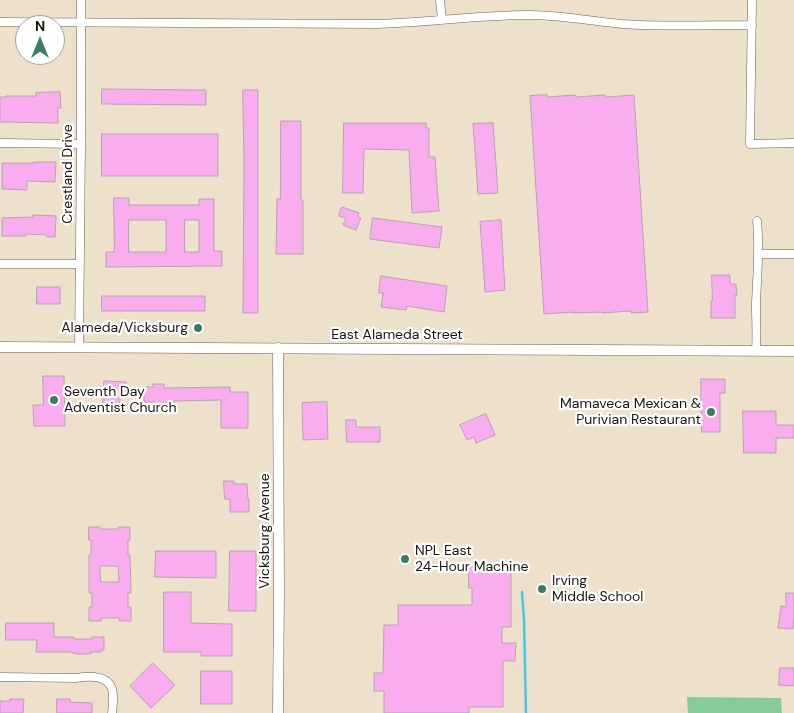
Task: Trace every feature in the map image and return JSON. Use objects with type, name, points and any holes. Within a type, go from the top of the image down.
[{"type":"street","name":"Crestland Drive","points":[[79,347],[81,0]]},
{"type":"street","points":[[440,0],[442,20]]},
{"type":"street","points":[[752,0],[750,144],[794,143]]},
{"type":"street","points":[[0,22],[376,24],[530,15],[642,25],[752,24]]},
{"type":"street","points":[[0,143],[81,144]]},
{"type":"street","points":[[756,351],[759,254],[757,221]]},
{"type":"street","points":[[759,254],[794,254]]},
{"type":"street","points":[[0,264],[80,264]]},
{"type":"street","name":"East Alameda Street","points":[[0,347],[794,351]]},
{"type":"street","name":"Vicksburg Avenue","points":[[278,348],[278,713]]},
{"type":"street","points":[[0,677],[99,678],[108,682],[112,690],[112,713]]},
{"type":"green space","points":[[687,697],[781,698],[782,713],[688,713]]},
{"type":"building","points":[[102,89],[206,90],[206,105],[102,104]]},
{"type":"building","points":[[243,90],[258,90],[258,313],[243,313]]},
{"type":"building","points":[[60,92],[61,108],[58,108],[58,123],[0,122],[0,97],[36,96],[36,93]]},
{"type":"building","points":[[547,95],[547,97],[605,95],[606,97],[634,95],[648,312],[544,314],[530,96]]},
{"type":"building","points":[[281,121],[301,121],[303,254],[276,254],[277,199],[280,199]]},
{"type":"building","points":[[344,123],[426,123],[426,128],[429,128],[429,157],[435,157],[439,211],[412,213],[409,150],[364,149],[363,193],[343,193]]},
{"type":"building","points":[[493,123],[498,193],[478,194],[473,124]]},
{"type":"building","points":[[102,134],[218,134],[218,176],[102,176]]},
{"type":"building","points":[[56,162],[55,182],[27,181],[27,190],[2,189],[2,163]]},
{"type":"building","points":[[114,198],[129,198],[129,205],[199,205],[199,199],[214,199],[214,251],[222,251],[222,266],[106,267],[106,252],[114,252]],"holes":[[[129,220],[166,220],[166,252],[129,252]],[[185,220],[199,220],[199,252],[185,252]]]},
{"type":"building","points":[[342,207],[359,213],[358,217],[361,218],[356,230],[343,225],[346,218],[339,216]]},
{"type":"building","points":[[33,215],[56,216],[55,237],[26,234],[26,236],[2,236],[2,218],[33,217]]},
{"type":"building","points":[[373,218],[442,227],[439,248],[370,239]]},
{"type":"building","points":[[501,220],[505,290],[485,292],[480,222]]},
{"type":"building","points":[[712,275],[730,275],[730,284],[736,284],[735,318],[711,318]]},
{"type":"building","points":[[381,276],[447,286],[444,312],[407,306],[406,310],[381,307],[383,293],[379,293]]},
{"type":"building","points":[[37,287],[60,287],[60,304],[37,304]]},
{"type":"building","points":[[102,296],[205,296],[205,311],[102,311]]},
{"type":"building","points":[[43,376],[64,376],[65,426],[34,426],[33,405],[43,405]]},
{"type":"building","name":"Mamaveca Mexican & Purivian Restaurant","points":[[701,379],[725,379],[725,393],[720,393],[720,432],[702,432]]},
{"type":"building","points":[[104,381],[126,382],[126,393],[120,393],[120,405],[103,404]]},
{"type":"building","points":[[153,384],[164,384],[164,388],[230,387],[230,392],[248,392],[248,428],[221,428],[221,400],[174,401],[175,411],[156,411],[155,402],[144,402],[144,387],[153,387]]},
{"type":"building","points":[[327,402],[328,439],[303,440],[302,403]]},
{"type":"building","points":[[743,411],[776,411],[776,425],[794,425],[794,438],[776,438],[776,453],[744,453]]},
{"type":"building","points":[[486,414],[495,435],[476,443],[474,437],[467,440],[460,425]]},
{"type":"building","points":[[346,420],[356,420],[356,427],[380,427],[380,442],[347,442]]},
{"type":"building","points":[[224,481],[234,481],[234,484],[247,484],[249,512],[230,512],[230,499],[225,499]]},
{"type":"building","points":[[89,527],[118,529],[118,527],[130,527],[128,555],[130,555],[131,593],[128,593],[128,607],[131,607],[131,621],[119,621],[119,618],[101,618],[101,621],[89,621],[92,593],[89,593],[91,540],[89,540]],"holes":[[[100,566],[118,566],[119,582],[101,582]]]},
{"type":"building","points":[[156,551],[216,551],[216,578],[155,577]]},
{"type":"building","points":[[230,551],[256,551],[256,611],[229,611]]},
{"type":"building","points":[[469,566],[511,566],[511,627],[502,627],[502,643],[516,643],[515,661],[503,661],[503,707],[469,707],[469,713],[384,713],[384,691],[374,691],[374,673],[383,673],[384,625],[398,625],[398,605],[472,605],[472,588],[469,588]]},
{"type":"building","points":[[164,592],[191,592],[191,623],[232,624],[232,656],[201,656],[201,652],[164,652]]},
{"type":"building","points":[[786,593],[794,593],[793,629],[778,628],[781,606],[786,607]]},
{"type":"building","points":[[6,623],[54,623],[54,637],[92,639],[92,637],[104,637],[104,650],[101,650],[101,652],[91,652],[91,654],[36,652],[37,640],[6,640]]},
{"type":"building","points":[[153,663],[175,685],[151,708],[130,686]]},
{"type":"building","points":[[780,668],[794,668],[794,686],[779,685]]},
{"type":"building","points":[[201,671],[232,671],[232,704],[201,704]]},
{"type":"building","points":[[10,699],[24,699],[23,713],[0,713],[0,701],[10,701]]},
{"type":"building","points":[[57,699],[70,699],[70,702],[92,703],[92,713],[57,713]]},
{"type":"waterway","points":[[522,592],[526,713]]},
{"type":"place","name":"Alameda/Vicksburg","points":[[198,328]]},
{"type":"place","name":"Seventh Day Adventist Church","points":[[54,400]]},
{"type":"place","name":"Mamaveca Mexican & Purivian Restaurant","points":[[711,412]]},
{"type":"place","name":"NPL East 24-Hour Machine","points":[[405,559]]},
{"type":"place","name":"Irving Middle School","points":[[542,589]]}]
